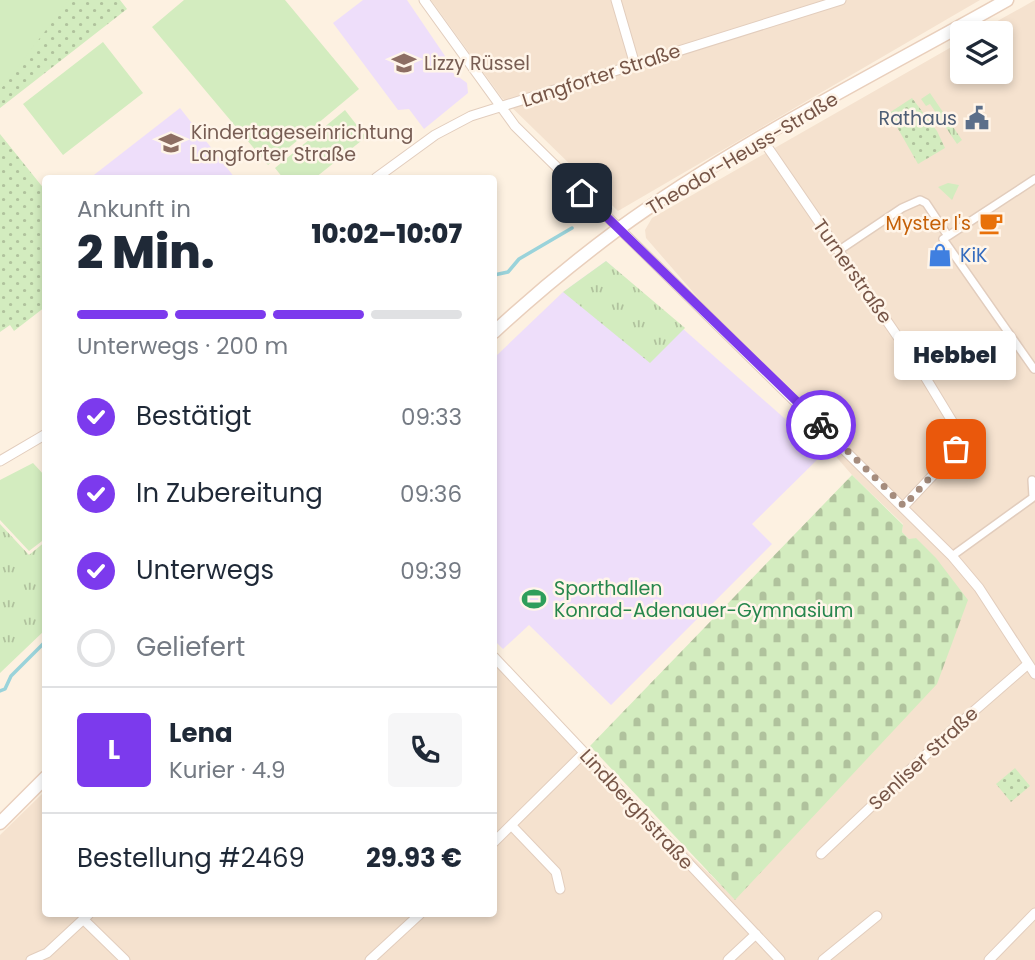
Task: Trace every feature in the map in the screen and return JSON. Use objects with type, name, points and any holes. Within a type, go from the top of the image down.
[{"type":"main road","name":"Theodor-Heuss-Straße","points":[[497,329],[548,283],[618,230],[762,139],[1007,0]]},
{"type":"main road","points":[[0,823],[42,781]]},
{"type":"street","points":[[424,0],[499,107],[618,230],[904,506],[952,556],[979,588],[1035,674]]},
{"type":"street","points":[[616,0],[635,65]]},
{"type":"street","name":"Langforter Straße","points":[[380,175],[435,135],[471,116],[822,3],[841,0]]},
{"type":"street","name":"Turnerstraße","points":[[762,139],[924,375],[958,431],[958,442],[952,455],[904,506]]},
{"type":"street","points":[[1034,369],[943,239],[1035,179]]},
{"type":"street","points":[[838,251],[902,208],[920,200],[926,203],[948,236]]},
{"type":"street","points":[[0,461],[42,435]]},
{"type":"street","points":[[952,556],[1034,498],[1032,480]]},
{"type":"street","name":"Lindberghstraße","points":[[497,660],[780,960]]},
{"type":"street","name":"Senliser Straße","points":[[821,854],[951,731],[1028,664]]},
{"type":"street","points":[[497,839],[584,752]]},
{"type":"street","points":[[511,825],[556,872],[560,889]]},
{"type":"street","points":[[989,960],[1035,913]]},
{"type":"street","points":[[824,960],[877,916]]},
{"type":"street","points":[[32,960],[47,953],[85,917]]},
{"type":"street","points":[[87,917],[125,960]]},
{"type":"street","points":[[374,959],[417,917]]},
{"type":"street","points":[[728,960],[756,934]]},
{"type":"shaded area","name":"Lizzy Rüssel","points":[[363,0],[407,0],[445,56],[449,70],[467,83],[468,93],[424,129],[409,109],[398,110],[333,23]]},
{"type":"shaded area","points":[[431,0],[980,0],[618,211],[502,98]]},
{"type":"shaded area","points":[[1035,0],[1035,960],[0,960],[0,835],[42,794],[42,917],[497,917],[497,665],[735,899],[916,538],[910,540],[902,532],[903,524],[852,475],[646,238],[645,230],[652,218],[950,48],[950,84],[1013,84],[1013,21],[997,21]]},
{"type":"shaded area","name":"Kindertageseinrichtung Langforter Straße","points":[[180,108],[233,175],[94,175]]},
{"type":"shaded area","points":[[606,261],[824,453],[752,524],[772,544],[611,705],[529,625],[503,649],[497,643],[497,355],[563,292]]},
{"type":"green space","points":[[0,0],[120,0],[127,9],[0,108]]},
{"type":"green space","points":[[0,0],[69,0],[0,90]]},
{"type":"green space","points":[[184,0],[285,0],[359,89],[268,165],[152,27]]},
{"type":"green space","points":[[103,42],[143,93],[63,155],[23,104]]},
{"type":"green space","points":[[930,93],[962,140],[957,144],[930,104],[926,106],[921,99]]},
{"type":"green space","points":[[912,98],[937,131],[945,148],[918,164],[889,113]]},
{"type":"green space","points":[[345,110],[366,137],[319,175],[281,175],[275,168]]},
{"type":"green space","points":[[0,134],[42,186],[42,309],[14,331],[10,325],[0,332]]},
{"type":"green space","points":[[948,183],[959,185],[952,200],[938,187]]},
{"type":"green space","points":[[606,261],[685,328],[650,363],[563,292]]},
{"type":"green space","points":[[33,463],[42,473],[42,541],[29,551],[0,520],[0,480]]},
{"type":"green space","points":[[852,475],[903,525],[902,532],[909,539],[916,538],[936,558],[968,600],[937,684],[735,900],[590,746]]},
{"type":"green space","points":[[0,524],[29,555],[42,544],[42,633],[0,673]]},
{"type":"green space","points":[[1015,768],[1030,786],[1011,802],[996,784]]},
{"type":"waterway","points":[[497,274],[508,272],[519,259],[572,228]]},
{"type":"waterway","points":[[0,691],[5,689],[11,676],[42,645]]},
{"type":"way so far","points":[[821,425],[904,506],[956,449]]},
{"type":"place","name":"Lizzy Rüssel","points":[[404,63]]},
{"type":"place","name":"Rathaus","points":[[977,118]]},
{"type":"place","name":"Kindertageseinrichtung Langforter Straße","points":[[171,143]]},
{"type":"place","name":"Myster I's","points":[[991,223]]},
{"type":"place","name":"KiK","points":[[940,255]]},
{"type":"place","name":"Hebbel","points":[[956,449]]},
{"type":"place","name":"Sporthallen Konrad-Adenauer-Gymnasium","points":[[534,599]]},
{"type":"route","points":[[582,193],[821,425]]}]
